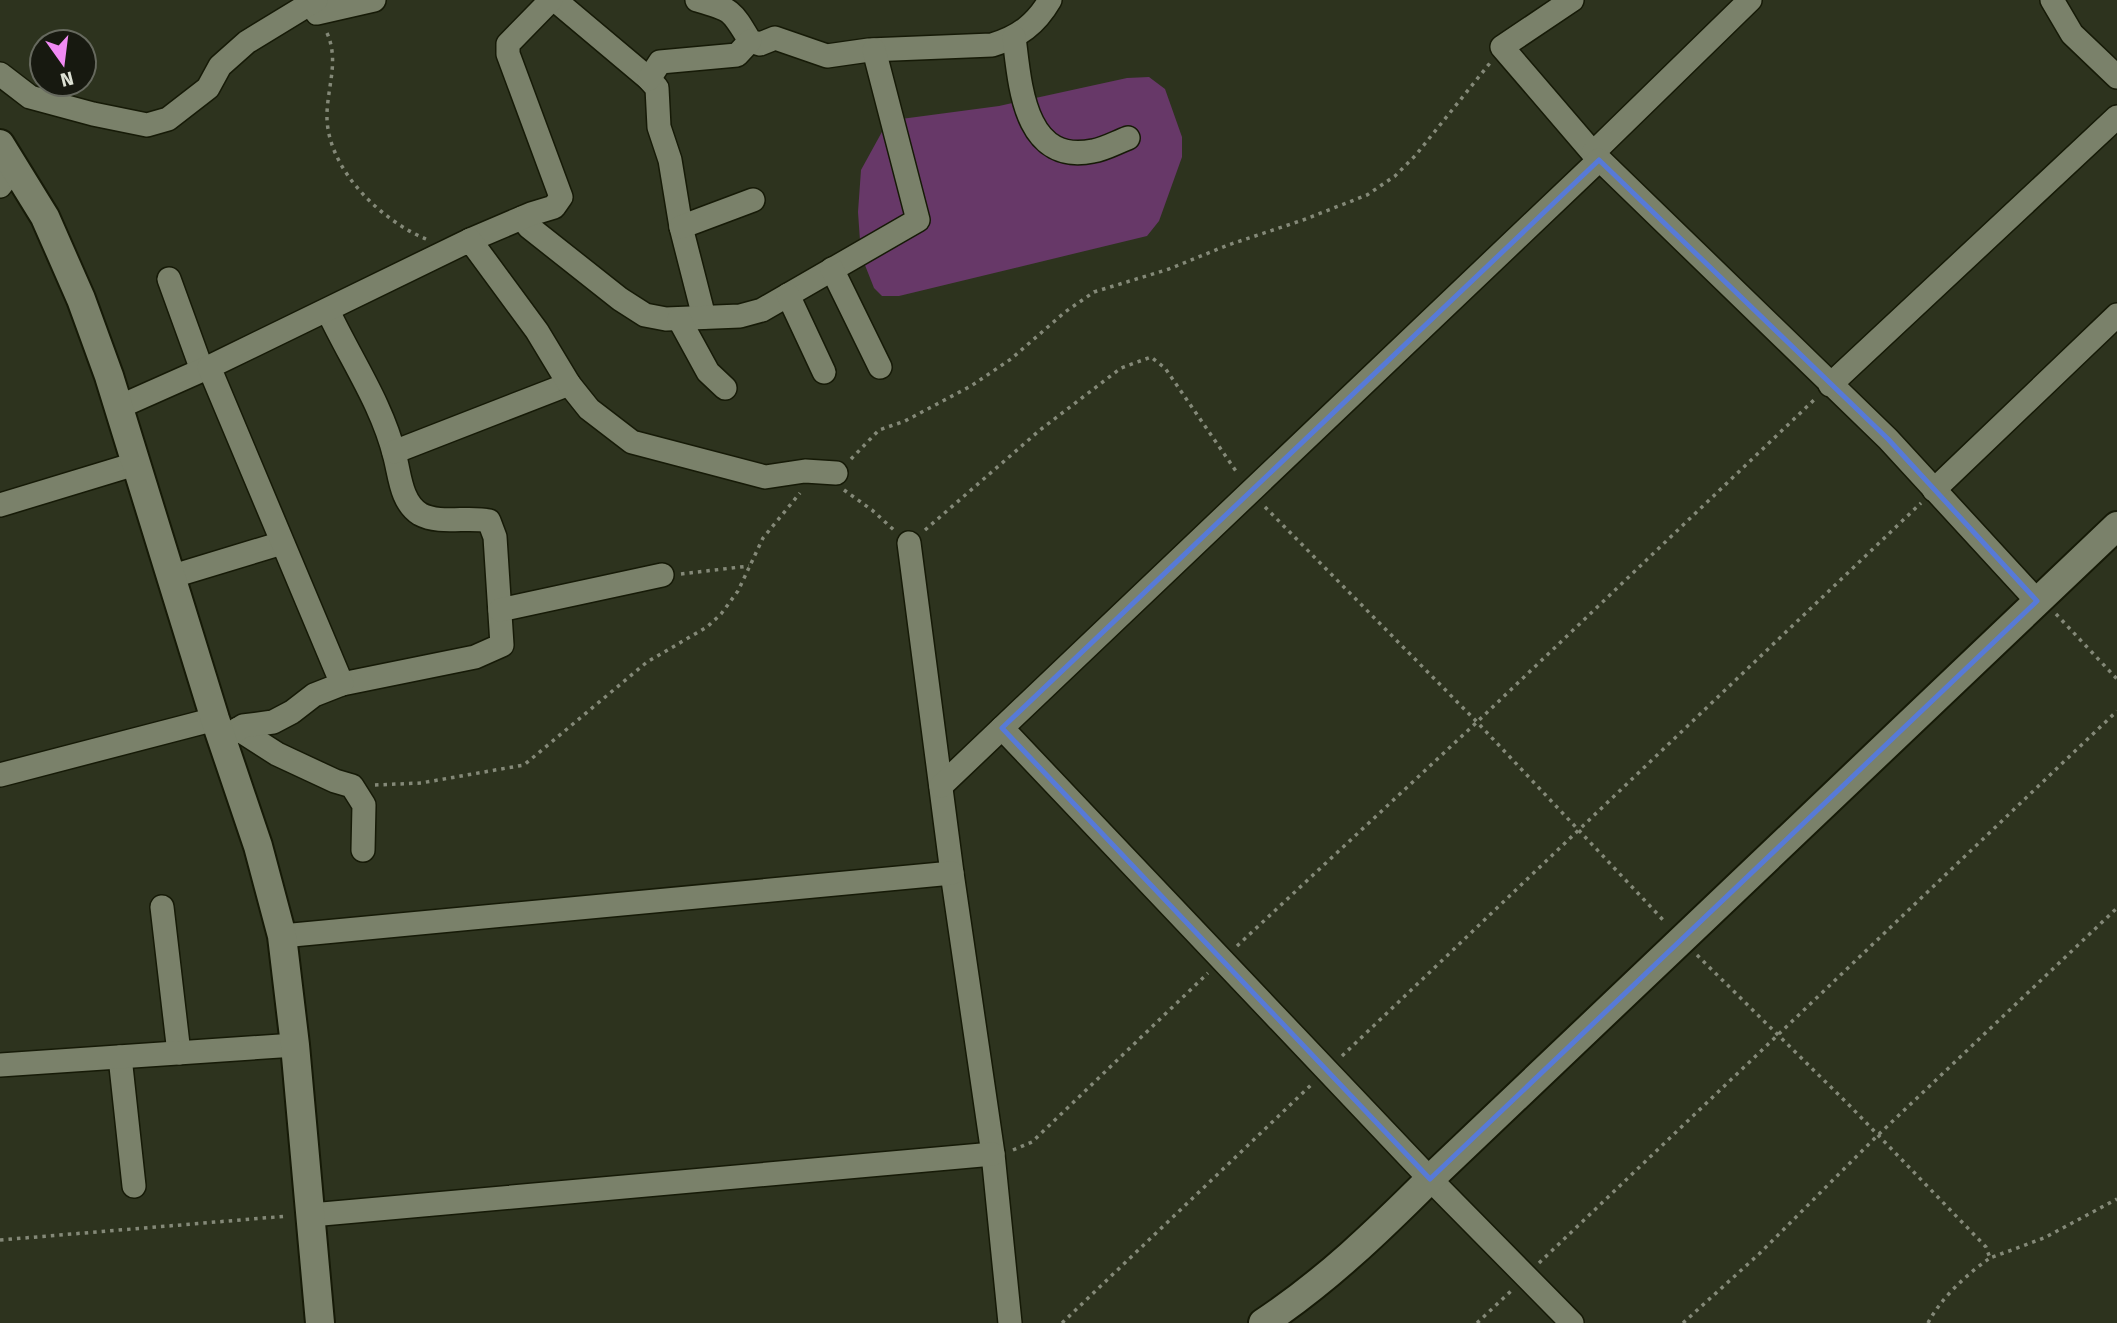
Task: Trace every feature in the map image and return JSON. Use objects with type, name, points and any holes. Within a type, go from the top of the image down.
[{"type":"street","points":[[0,74],[30,97],[147,125],[168,119],[208,88],[220,66],[247,42],[315,6],[374,0]]},
{"type":"street","points":[[119,407],[206,369],[460,245],[554,207],[561,197],[508,54],[508,44],[553,0],[657,88],[659,127],[670,160],[681,228],[704,317]]},
{"type":"street","points":[[697,0],[734,13],[750,41],[760,44],[775,38],[827,56],[874,50],[992,45],[1026,30],[1041,15],[1050,0]]},
{"type":"street","points":[[1572,0],[1502,47],[1596,157],[1888,439],[2037,601]]},
{"type":"street","points":[[941,786],[1596,157],[1750,0]]},
{"type":"street","points":[[2052,0],[2071,34],[2117,77]]},
{"type":"street","points":[[1014,37],[1018,76],[1036,133],[1052,147],[1071,152],[1093,151],[1128,138]]},
{"type":"street","points":[[649,79],[660,62],[737,55],[750,41]]},
{"type":"street","points":[[522,218],[529,227],[645,315],[679,318],[740,316],[762,310],[918,219],[874,50]]},
{"type":"street","points":[[1830,385],[2117,117]]},
{"type":"street","points":[[5,166],[45,217],[80,299],[119,407],[170,577],[224,728],[258,846],[282,936],[295,1045],[320,1323]]},
{"type":"street","points":[[681,228],[754,200]]},
{"type":"street","points":[[460,245],[537,331],[569,384],[589,409],[632,442],[765,477],[805,471],[830,472]]},
{"type":"street","points":[[832,269],[880,367]]},
{"type":"street","points":[[169,279],[342,684]]},
{"type":"street","points":[[788,295],[824,372]]},
{"type":"street","points":[[0,775],[224,728],[273,722],[314,695],[342,684],[475,657],[502,645],[495,537],[489,521],[433,518],[419,514],[408,501],[398,479],[394,452],[384,419],[328,311]]},
{"type":"street","points":[[1934,490],[2117,315]]},
{"type":"street","points":[[679,318],[708,372],[725,388]]},
{"type":"street","points":[[394,452],[569,384]]},
{"type":"street","points":[[0,505],[135,464]]},
{"type":"street","points":[[1263,1323],[1326,1277],[1373,1236],[2117,526]]},
{"type":"street","points":[[170,577],[282,543]]},
{"type":"street","points":[[909,543],[952,873],[993,1154],[1010,1323]]},
{"type":"street","points":[[500,610],[662,575]]},
{"type":"street","points":[[224,728],[335,781],[352,786],[364,805],[363,850]]},
{"type":"street","points":[[1002,728],[1430,1179],[1572,1323]]},
{"type":"street","points":[[282,936],[952,873]]},
{"type":"street","points":[[162,907],[179,1053]]},
{"type":"street","points":[[0,1065],[295,1045]]},
{"type":"street","points":[[120,1057],[134,1186]]},
{"type":"street","points":[[311,1215],[993,1154]]},
{"type":"path","points":[[315,6],[329,38],[333,57],[327,127],[331,146],[340,163],[366,198],[394,222],[411,233],[460,245]]},
{"type":"path","points":[[352,786],[421,783],[524,765],[647,662],[714,621],[738,591],[762,538],[810,481],[830,472],[879,430],[905,421],[971,386],[1011,359],[1094,292],[1169,269],[1367,195],[1395,176],[1415,156],[1502,47]]},
{"type":"path","points":[[830,472],[844,492],[872,510],[909,543],[1040,430],[1121,368],[1151,356],[1165,368],[1250,491],[1477,723],[1682,941],[1850,1106],[1986,1247],[1990,1258]]},
{"type":"path","points":[[993,1154],[1008,1152],[1032,1142],[1222,959],[1477,723],[1830,385]]},
{"type":"path","points":[[1335,1062],[1934,490]]},
{"type":"path","points":[[702,573],[749,566]]},
{"type":"path","points":[[2037,601],[2063,620],[2117,678]]},
{"type":"path","points":[[1535,1267],[2117,711]]},
{"type":"path","points":[[1683,1323],[1759,1254],[1849,1163],[2117,908]]},
{"type":"path","points":[[1062,1323],[1317,1080]]},
{"type":"path","points":[[1928,1323],[1967,1274],[1990,1258],[2044,1238],[2117,1199]]},
{"type":"path","points":[[0,1240],[311,1215]]},
{"type":"path","points":[[1477,1323],[1516,1286]]},
{"type":"highlighted area","points":[[1599,160],[1888,439],[2037,601],[1430,1179],[1002,728]]},
{"type":"shaded area","points":[[1149,77],[1165,89],[1182,137],[1182,157],[1159,221],[1147,236],[899,296],[882,296],[874,288],[861,255],[858,212],[861,170],[883,130],[901,119],[999,106],[1127,78]]}]
